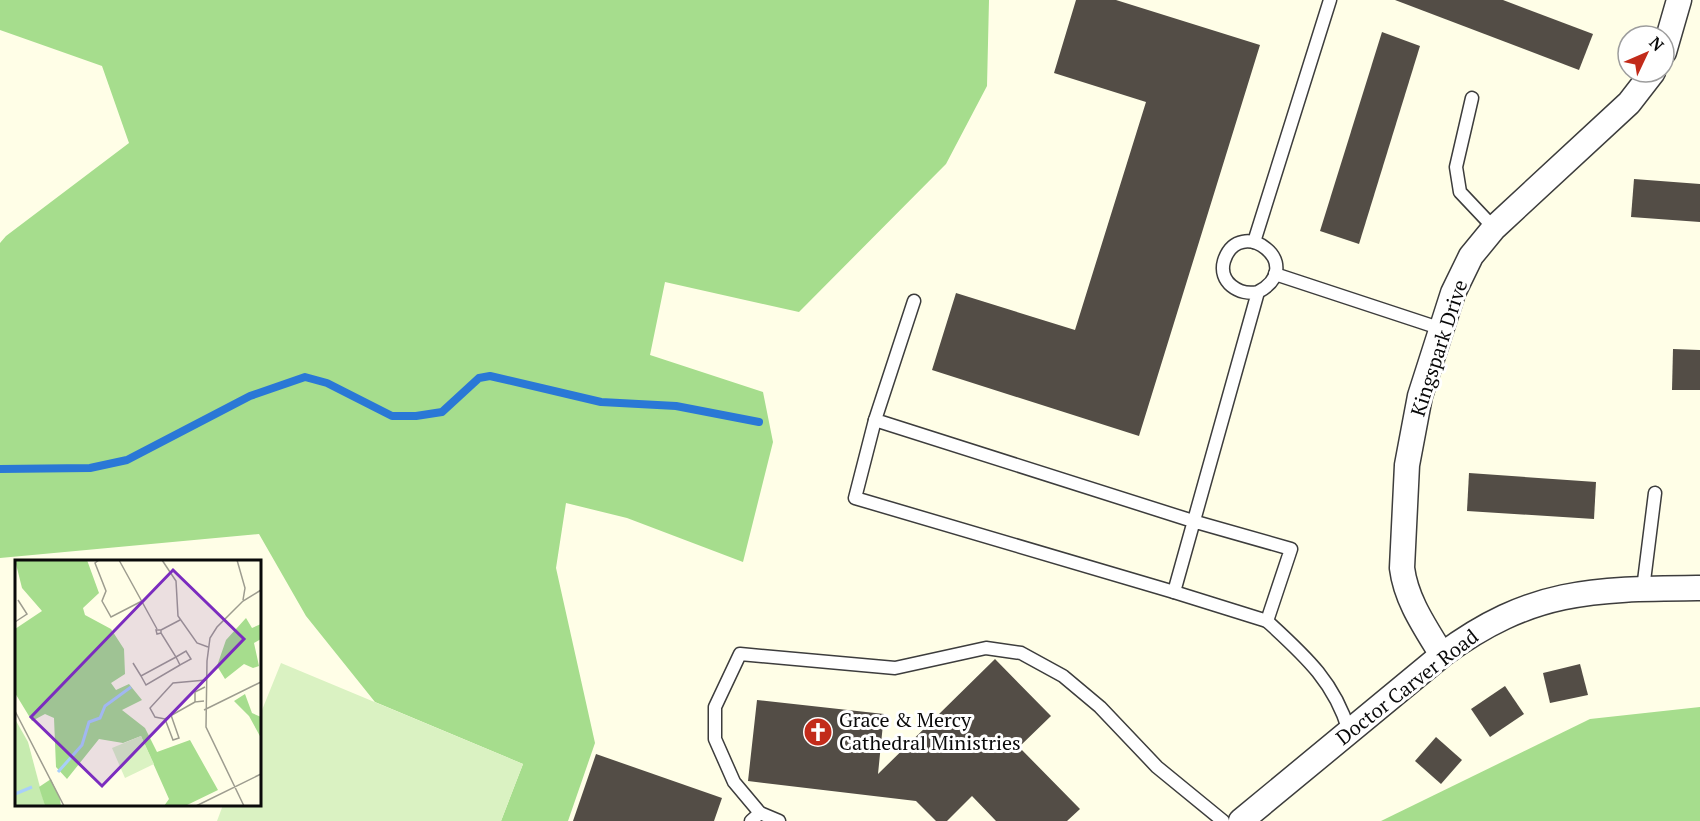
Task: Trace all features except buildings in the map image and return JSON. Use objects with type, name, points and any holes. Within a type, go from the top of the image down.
[{"type":"street","points":[[1672,24],[1679,0]]},
{"type":"street","name":"Kingspark Drive","points":[[1442,655],[1413,606],[1402,568],[1407,465],[1420,396],[1453,293],[1472,256],[1494,228],[1629,103],[1644,84]]},
{"type":"street","name":"Doctor Carver Road","points":[[1241,821],[1442,655],[1464,638],[1510,613],[1563,596],[1610,589],[1700,588]]},
{"type":"lane","points":[[1254,242],[1330,0]]},
{"type":"lane","points":[[1472,98],[1456,167],[1460,192],[1494,228]]},
{"type":"lane","points":[[1254,242],[1269,250],[1274,257],[1275,274],[1266,288],[1250,294],[1235,290],[1228,284],[1223,267],[1229,250],[1236,244],[1254,242]]},
{"type":"lane","points":[[1275,274],[1442,329]]},
{"type":"lane","points":[[1174,592],[1196,522],[1258,292]]},
{"type":"lane","points":[[914,301],[875,420],[855,498],[1267,621],[1313,663],[1341,705],[1349,731]]},
{"type":"lane","points":[[875,420],[1196,522],[1291,549],[1267,621]]},
{"type":"lane","points":[[1643,589],[1654,493]]},
{"type":"lane","points":[[779,821],[755,817],[734,782],[715,739],[715,707],[740,654],[895,668],[986,648],[1021,653],[1063,676],[1100,707],[1157,767],[1223,821]]},
{"type":"green space","points":[[0,0],[989,0],[987,86],[946,164],[799,312],[665,282],[650,355],[763,392],[773,442],[743,562],[627,518],[566,503],[556,568],[595,743],[568,821],[501,821],[523,764],[375,702],[306,616],[259,534],[0,558],[0,243],[6,236],[129,143],[102,66],[0,30]]},
{"type":"green space","points":[[281,663],[523,764],[501,821],[217,821],[223,806],[261,806],[261,713]]},
{"type":"green space","points":[[1700,707],[1700,821],[1381,821],[1590,719]]},
{"type":"waterway","points":[[0,469],[90,468],[127,460],[250,396],[305,377],[327,383],[392,416],[416,416],[442,412],[479,378],[490,376],[601,402],[676,406],[759,422]]},
{"type":"place","name":"Grace & Mercy Cathedral Ministries","points":[[818,732]]}]
